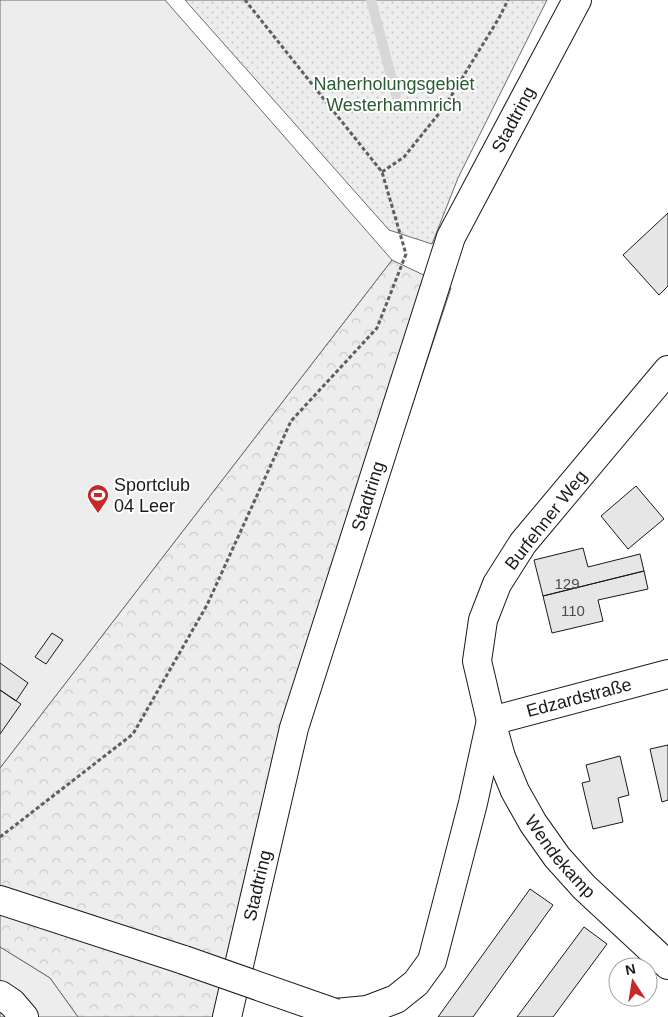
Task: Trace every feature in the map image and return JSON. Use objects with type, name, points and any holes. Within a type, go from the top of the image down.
[{"type":"main road","name":"Stadtring","points":[[228,1017],[294,728],[451,237],[577,0]]},
{"type":"main road","name":"Burfehner Weg","points":[[491,721],[477,661],[483,620],[497,584],[523,543],[668,370]]},
{"type":"main road","name":"Edzardstraße","points":[[491,721],[668,674]]},
{"type":"main road","name":"Wendekamp","points":[[491,721],[501,757],[515,791],[533,824],[552,850],[584,886],[668,966]]},
{"type":"main road","points":[[0,900],[184,960],[335,1013],[367,1010],[396,999],[416,983],[432,961],[473,803],[491,721]]},
{"type":"main road","points":[[0,995],[12,1003],[24,1017]]},
{"type":"path","points":[[0,837],[134,734],[207,605],[291,420],[377,328],[406,254],[382,172],[245,0]]},
{"type":"path","points":[[382,172],[404,157],[444,106],[499,18],[508,0]]},
{"type":"green space","name":"Naherholungsgebiet Westerhammrich","points":[[185,0],[547,0],[458,178],[432,244],[389,230]]},
{"type":"green space","points":[[392,260],[451,288],[305,729],[240,1017],[78,1017],[50,978],[0,947],[0,768]]},
{"type":"shaded area","name":"Sportclub 04 Leer","points":[[0,0],[165,0],[392,260],[0,768]]},
{"type":"shaded area","points":[[0,947],[50,978],[78,1017],[0,1017]]},
{"type":"building","points":[[668,213],[668,286],[659,295],[623,255]]},
{"type":"building","points":[[636,486],[664,519],[628,549],[601,516]]},
{"type":"building","points":[[583,548],[588,567],[640,554],[644,571],[543,596],[534,560]]},
{"type":"building","points":[[644,571],[648,589],[598,600],[603,621],[552,633],[543,596]]},
{"type":"building","points":[[52,633],[63,640],[46,664],[35,657]]},
{"type":"building","points":[[0,663],[28,683],[16,701],[0,690]]},
{"type":"building","points":[[0,690],[21,704],[0,734]]},
{"type":"building","points":[[668,745],[668,800],[662,802],[650,749]]},
{"type":"building","points":[[620,756],[629,795],[618,798],[623,822],[593,829],[582,783],[590,781],[586,765]]},
{"type":"building","points":[[530,889],[553,905],[473,1017],[438,1017]]},
{"type":"building","points":[[584,927],[607,944],[553,1017],[517,1017]]},
{"type":"waterway","points":[[371,0],[396,95]]},
{"type":"place","name":"Sportclub 04 Leer","points":[[98,514]]}]
